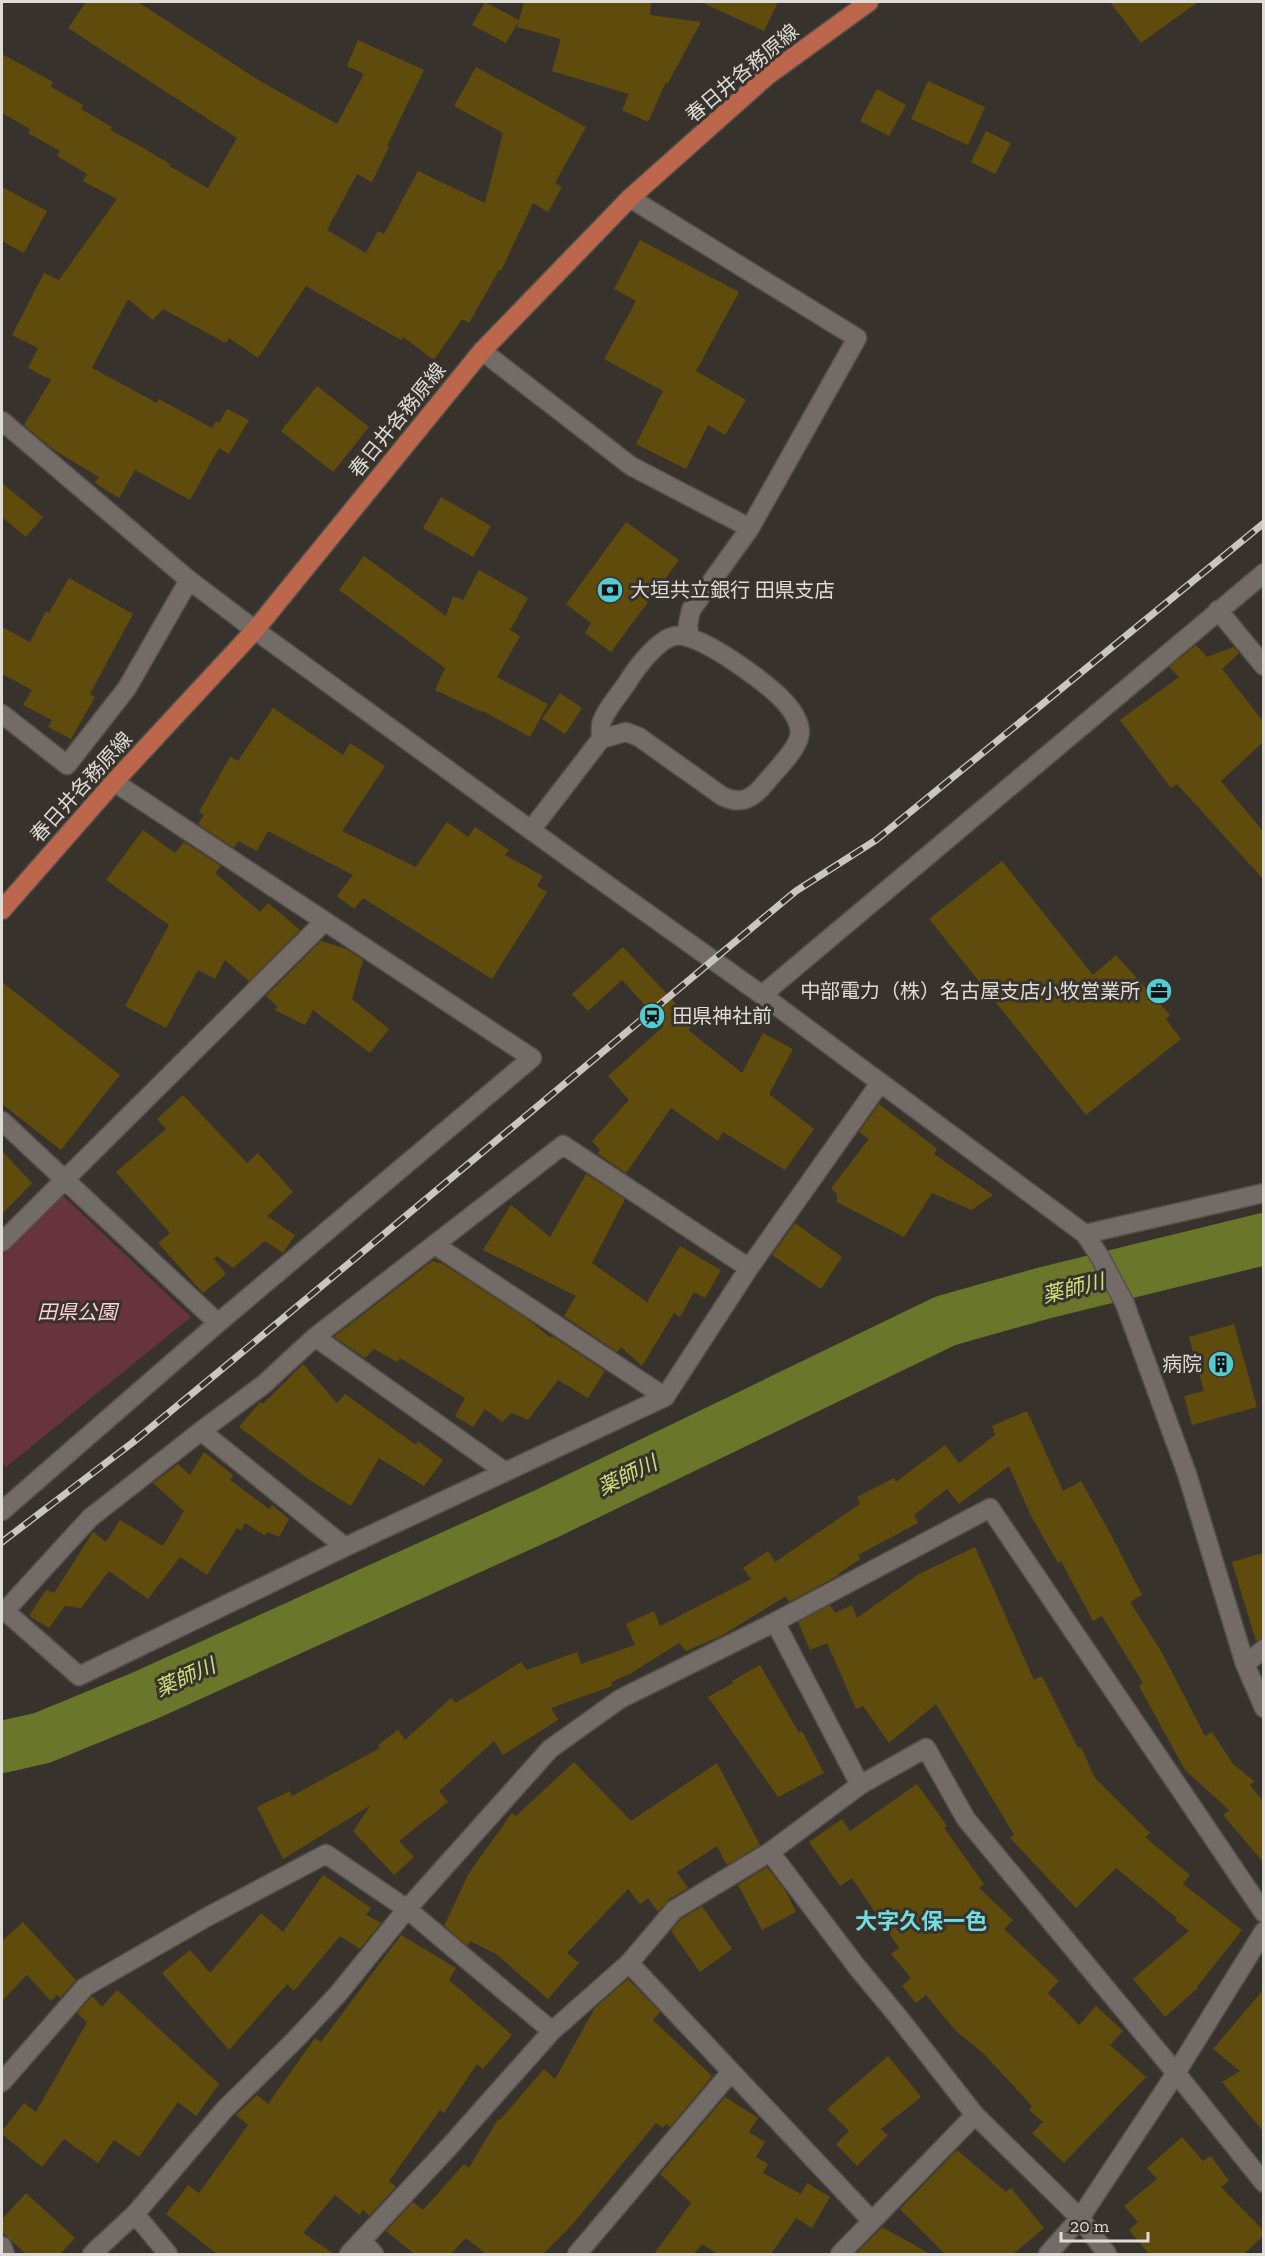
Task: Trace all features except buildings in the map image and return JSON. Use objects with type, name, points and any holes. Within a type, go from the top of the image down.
[{"type":"main road","name":"春日井各務原線","points":[[2,910],[114,782],[255,630],[482,351],[630,198],[767,76],[870,2]]},
{"type":"street","points":[[630,198],[857,338],[750,528],[691,610],[688,624],[689,636]]},
{"type":"street","points":[[482,351],[631,466],[750,528]]},
{"type":"street","points":[[2,421],[189,580],[255,630],[762,995],[1084,1234],[1100,1257],[1125,1304],[1187,1474],[1245,1664],[1263,1708]]},
{"type":"street","points":[[762,995],[1263,573]]},
{"type":"street","points":[[2,714],[67,765],[127,688],[189,580]]},
{"type":"street","points":[[1218,610],[1263,666]]},
{"type":"street","points":[[531,830],[601,739],[602,722],[634,671],[651,652],[675,636],[689,636],[708,644],[780,697],[792,712],[799,726],[799,737],[795,744],[758,794],[747,801],[732,801],[639,737],[626,732],[601,739]]},
{"type":"street","points":[[2,1510],[218,1323],[532,1058],[114,782]]},
{"type":"street","points":[[2,1242],[325,921]]},
{"type":"street","points":[[749,1268],[563,1145],[315,1336],[263,1385],[90,1518],[5,1611],[79,1676],[345,1546],[665,1397],[749,1268],[880,1083]]},
{"type":"street","points":[[2,1121],[218,1323]]},
{"type":"street","points":[[1084,1234],[1263,1193]]},
{"type":"street","points":[[435,1245],[665,1397]]},
{"type":"street","points":[[315,1336],[504,1471]]},
{"type":"street","points":[[201,1431],[345,1546]]},
{"type":"street","points":[[92,2254],[135,2214],[224,2110],[296,2040],[338,1994],[407,1909],[550,1749],[620,1699],[776,1622],[990,1508],[1263,1913]]},
{"type":"street","points":[[776,1622],[860,1785]]},
{"type":"street","points":[[1245,1664],[1263,1649]]},
{"type":"street","points":[[349,2254],[449,2147],[552,2031],[629,1963],[674,1910],[770,1852],[860,1785],[926,1748],[966,1819],[1176,2073],[1263,2183]]},
{"type":"street","points":[[770,1852],[857,1967],[975,2115],[1080,2218],[1107,2254]]},
{"type":"street","points":[[2,2082],[85,1987],[207,1917],[326,1854],[407,1909],[552,2031]]},
{"type":"street","points":[[1048,2254],[1080,2218],[1176,2073],[1263,1931]]},
{"type":"street","points":[[629,1963],[872,2220]]},
{"type":"street","points":[[577,2254],[731,2072]]},
{"type":"street","points":[[840,2254],[975,2115]]},
{"type":"street","points":[[135,2214],[168,2254]]},
{"type":"street","points":[[362,2240],[374,2254]]},
{"type":"street","points":[[2,2246],[5,2254]]},
{"type":"green space","name":"田県公園","points":[[63,1196],[191,1317],[6,1467],[2,1462],[2,1256]]},
{"type":"waterway","name":"薬師川","points":[[2,1747],[42,1738],[144,1696],[548,1513],[945,1321],[1044,1293],[1264,1239]]},
{"type":"railway","points":[[2,1542],[132,1443],[796,891],[876,840],[1264,523]]},
{"type":"place","name":"大垣共立銀行 田県支店","points":[[610,590]]},
{"type":"place","name":"中部電力（株）名古屋支店小牧営業所","points":[[1159,991]]},
{"type":"place","name":"田県神社前","points":[[652,1016]]},
{"type":"place","name":"病院","points":[[1221,1364]]},
{"type":"district","name":"大字久保一色","points":[[921,1921]]}]
